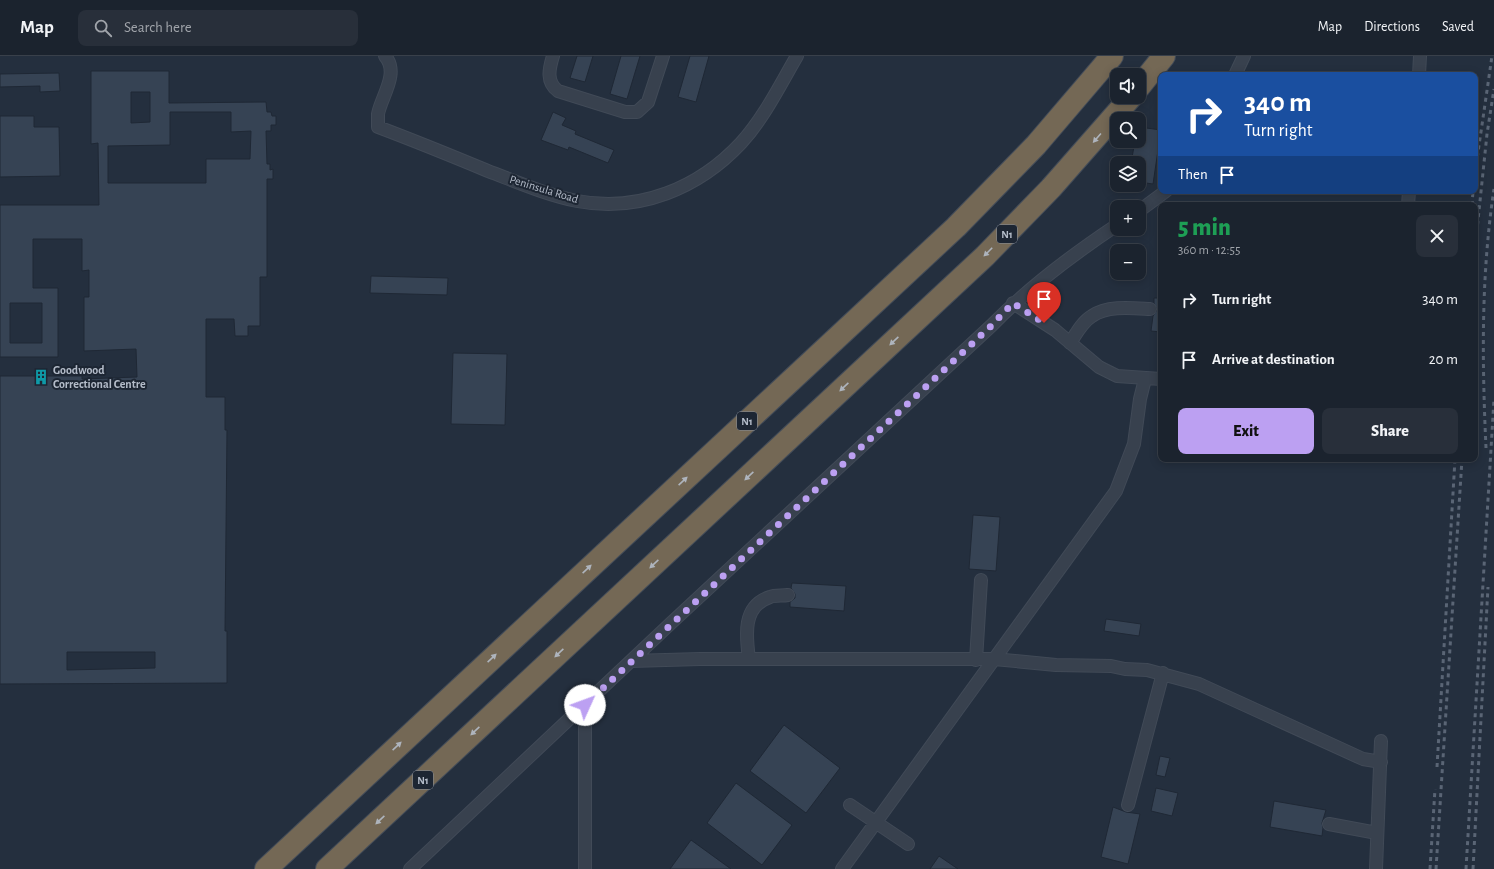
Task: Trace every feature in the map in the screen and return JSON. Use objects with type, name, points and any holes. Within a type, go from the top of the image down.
[{"type":"highway","name":"N1","points":[[266,869],[368,772],[956,227],[1036,144],[1112,56]]},
{"type":"highway","points":[[1146,78],[1164,56]]},
{"type":"highway","name":"N1","points":[[333,864],[981,260],[1051,188],[1125,104]]},
{"type":"highway","points":[[258,869],[368,772]]},
{"type":"street","name":"Peninsula Road","points":[[385,56],[388,59],[391,76],[378,115],[378,127],[523,185],[561,197],[603,204],[616,204],[646,200],[676,191],[695,181],[731,154],[743,142],[764,112],[797,56]]},
{"type":"street","points":[[553,56],[549,76],[552,86],[558,91],[625,112],[637,112],[648,102],[663,56]]},
{"type":"street","points":[[1236,72],[1244,56]]},
{"type":"street","points":[[1419,72],[1420,56]]},
{"type":"street","points":[[1146,206],[1162,194]]},
{"type":"street","points":[[410,869],[991,326],[1013,303],[1076,252],[1110,230]]},
{"type":"street","points":[[1013,303],[1054,330],[1099,367],[1117,376],[1158,379]]},
{"type":"street","points":[[1070,343],[1092,316],[1109,310],[1130,308],[1150,309]]},
{"type":"street","points":[[842,869],[877,823],[1116,491],[1134,444],[1140,399],[1145,379]]},
{"type":"street","points":[[976,660],[981,580]]},
{"type":"street","points":[[749,659],[747,622],[752,610],[770,597],[788,595]]},
{"type":"street","points":[[631,661],[749,659],[994,659],[1056,664],[1111,666],[1125,669],[1147,670],[1163,673],[1199,684],[1363,759],[1381,762]]},
{"type":"street","points":[[1128,805],[1163,673]]},
{"type":"street","points":[[585,705],[585,869]]},
{"type":"street","points":[[1376,869],[1381,742]]},
{"type":"street","points":[[850,805],[908,844]]},
{"type":"street","points":[[1329,824],[1377,833]]},
{"type":"building","points":[[577,56],[593,56],[585,82],[570,78]]},
{"type":"building","points":[[621,56],[640,56],[627,99],[610,94]]},
{"type":"building","points":[[690,56],[709,56],[696,102],[678,97]]},
{"type":"building","name":"Goodwood Correctional Centre","points":[[91,71],[169,71],[169,103],[266,102],[267,112],[271,112],[272,116],[276,116],[276,125],[271,125],[271,131],[266,131],[267,164],[270,164],[270,170],[273,169],[273,179],[267,179],[267,277],[260,277],[260,326],[248,326],[248,336],[235,336],[234,319],[206,319],[206,397],[225,397],[225,430],[227,430],[225,631],[227,631],[227,683],[0,684],[0,376],[82,376],[82,379],[137,377],[136,349],[84,351],[84,297],[89,297],[89,270],[82,271],[82,239],[33,239],[33,288],[58,288],[58,357],[0,357],[0,205],[99,205],[98,143],[91,144]],"holes":[[[131,92],[150,92],[150,122],[131,123]],[[170,112],[231,112],[231,132],[251,131],[250,159],[206,159],[206,183],[108,183],[108,146],[170,145]],[[10,303],[42,303],[42,343],[10,343]],[[67,652],[155,652],[155,668],[67,670]]]},
{"type":"building","points":[[59,73],[60,91],[40,92],[40,86],[0,87],[0,74]]},
{"type":"building","points":[[553,112],[566,118],[562,125],[576,131],[575,134],[614,150],[608,163],[569,147],[568,150],[541,140]]},
{"type":"building","points":[[0,116],[34,116],[34,127],[59,127],[60,176],[0,177]]},
{"type":"building","points":[[1146,128],[1158,130],[1158,150],[1153,184],[1146,183],[1146,156],[1132,156],[1134,148],[1146,148]]},
{"type":"building","points":[[371,276],[448,278],[447,295],[370,293]]},
{"type":"building","points":[[1154,298],[1158,298],[1158,332],[1151,331],[1153,316],[1157,310],[1154,303]]},
{"type":"building","points":[[453,353],[507,354],[505,425],[451,424]]},
{"type":"building","points":[[973,515],[1000,517],[996,571],[969,569]]},
{"type":"building","points":[[792,583],[846,586],[844,611],[790,607],[790,602],[795,598],[795,594],[791,588]]},
{"type":"building","points":[[1106,619],[1141,624],[1139,636],[1104,631]]},
{"type":"building","points":[[784,725],[840,768],[806,813],[750,771]]},
{"type":"building","points":[[1160,756],[1170,758],[1165,777],[1156,775]]},
{"type":"building","points":[[736,783],[792,825],[762,865],[707,823]]},
{"type":"building","points":[[1156,788],[1178,793],[1172,816],[1151,811]]},
{"type":"building","points":[[1274,801],[1326,810],[1322,823],[1322,836],[1270,827]]},
{"type":"building","points":[[1113,807],[1126,812],[1140,814],[1128,864],[1101,857]]},
{"type":"building","points":[[691,840],[731,869],[670,869]]},
{"type":"building","points":[[939,856],[958,869],[930,869]]},
{"type":"railway","points":[[1478,152],[1492,56]]},
{"type":"railway","points":[[1478,220],[1487,134],[1494,89]]},
{"type":"railway","points":[[1486,448],[1483,350],[1487,254],[1494,189]]},
{"type":"railway","points":[[1472,202],[1473,194]]},
{"type":"railway","points":[[1466,869],[1494,399]]},
{"type":"railway","points":[[1437,767],[1455,462]]},
{"type":"railway","points":[[1436,869],[1462,462]]},
{"type":"railway","points":[[1473,869],[1488,587]]},
{"type":"railway","points":[[1430,869],[1435,789]]},
{"type":"place","name":"Goodwood Correctional Centre","points":[[41,377]]},
{"type":"route","points":[[585,705],[670,624],[991,326],[1013,303],[1044,323]]}]
